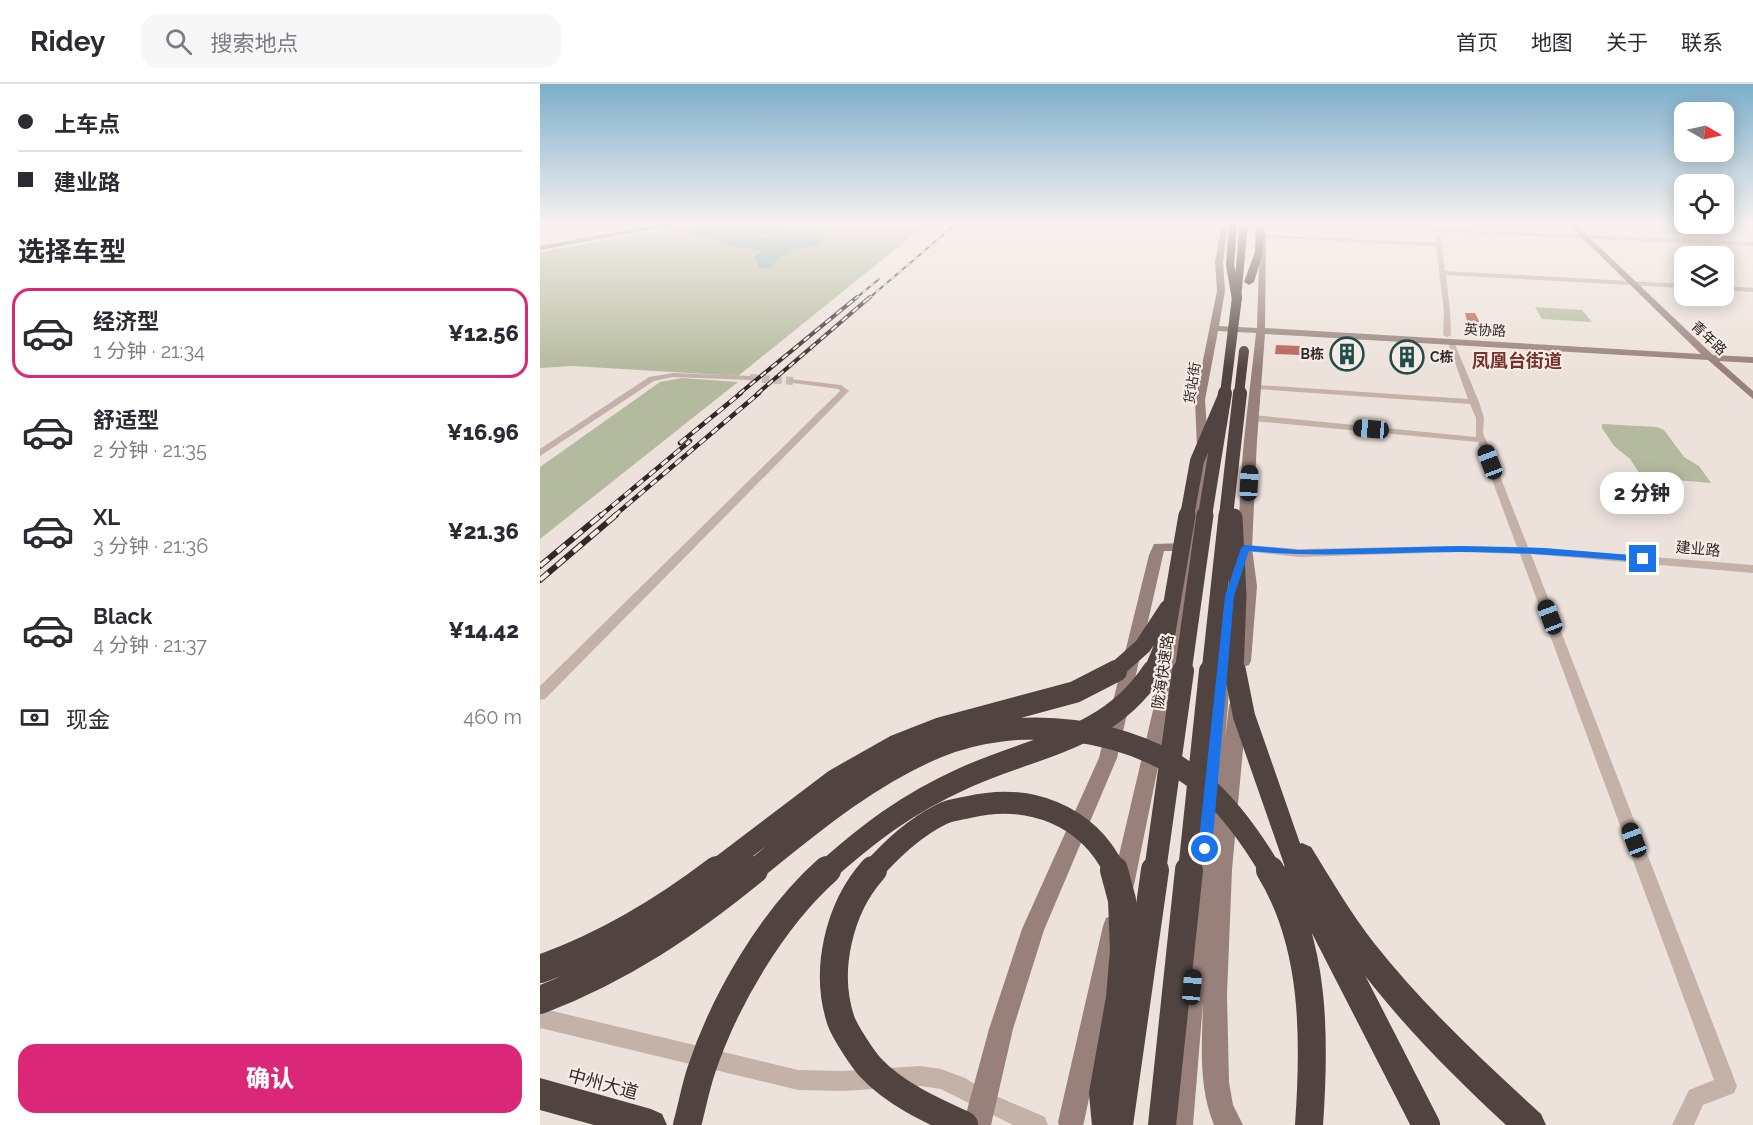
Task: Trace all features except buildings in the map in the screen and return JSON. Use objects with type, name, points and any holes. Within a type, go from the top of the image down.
[{"type":"highway","points":[[1231,272],[1237,300]]},
{"type":"highway","name":"陇海快速路","points":[[1119,1125],[1207,503],[1224,398],[1240,272]]},
{"type":"highway","points":[[1162,1125],[1251,272]]},
{"type":"highway","points":[[1249,282],[1252,272]]},
{"type":"highway","points":[[687,1125],[699,1078],[726,1011],[742,981],[785,917],[812,885],[848,849],[875,826],[921,798],[964,777],[1056,745],[1101,722],[1132,697],[1156,665],[1167,635],[1197,461],[1224,398]]},
{"type":"highway","points":[[1230,480],[1238,596],[1234,649],[1236,682],[1244,716],[1304,887],[1426,1125]]},
{"type":"highway","points":[[540,969],[573,958],[603,944],[669,905],[802,802],[865,761],[896,745],[949,725],[1065,695],[1110,675],[1126,664],[1147,641],[1174,596]]},
{"type":"highway","points":[[540,1000],[588,982],[653,945],[695,916],[824,813],[874,778],[902,762],[949,744],[1001,731],[1056,727],[1089,732],[1153,753],[1190,774],[1221,801],[1264,856],[1297,929],[1303,952],[1312,1006],[1314,1040],[1309,1125]]},
{"type":"highway","points":[[964,1125],[936,1112],[887,1082],[856,1050],[845,1034],[836,1006],[833,963],[840,929],[860,887],[871,870],[903,837],[934,816],[954,808],[973,803],[1009,800],[1041,807],[1070,820],[1100,847],[1114,870],[1122,905],[1125,936],[1121,995],[1103,1095],[1106,1125]]},
{"type":"highway","points":[[1281,822],[1363,951],[1423,1022],[1463,1064],[1530,1125]]},
{"type":"highway","name":"中州大道","points":[[540,1094],[651,1125]]},
{"type":"street","name":"货站街","points":[[1071,1122],[1166,689],[1191,547],[1204,472],[1200,400],[1221,291],[1220,272]]},
{"type":"street","points":[[1229,1125],[1222,1115],[1216,1076],[1214,982],[1225,820],[1250,586],[1245,548],[1261,328],[1259,272]]},
{"type":"street","name":"青年路","points":[[1622,272],[1753,396]]},
{"type":"street","points":[[1674,285],[1442,273],[1449,338],[1475,402],[1480,418],[1479,433],[1728,1086],[1696,1097],[1683,1125]]},
{"type":"street","points":[[1734,289],[1753,290]]},
{"type":"street","name":"英协路","points":[[1215,325],[1710,354],[1753,354]]},
{"type":"street","name":"英协路","points":[[1710,354],[1753,360]]},
{"type":"street","name":"青年路","points":[[1710,354],[1753,388]]},
{"type":"street","points":[[540,453],[652,379],[673,375],[750,378]]},
{"type":"street","points":[[540,694],[844,391],[841,387],[793,381]]},
{"type":"street","points":[[1257,387],[1475,402]]},
{"type":"street","points":[[1253,418],[1482,440]]},
{"type":"street","points":[[977,1125],[1001,1029],[1034,929],[1108,758],[1156,555],[1159,547],[1191,547]]},
{"type":"street","points":[[1179,1125],[1230,596],[1245,548]]},
{"type":"street","name":"建业路","points":[[1245,548],[1299,553],[1560,551],[1753,569]]},
{"type":"street","points":[[540,1018],[788,1078],[843,1081],[931,1078],[958,1085],[982,1100],[1037,1125]]},
{"type":"green space","points":[[540,272],[868,272],[738,376],[573,366],[540,368]]},
{"type":"green space","points":[[1535,307],[1582,310],[1592,322],[1542,319]]},
{"type":"green space","points":[[682,378],[738,382],[540,539],[540,467],[660,382]]},
{"type":"green space","points":[[1602,424],[1657,427],[1664,430],[1684,457],[1699,466],[1711,483],[1642,477],[1630,459],[1614,446],[1602,428]]},
{"type":"tunnel","points":[[750,378],[793,381]]},
{"type":"railway","points":[[868,299],[900,272]]},
{"type":"railway","points":[[855,299],[879,279]]},
{"type":"railway","points":[[739,394],[857,297]]},
{"type":"railway","points":[[757,394],[870,297]]},
{"type":"railway","points":[[680,443],[741,393]]},
{"type":"railway","points":[[614,516],[759,393]]},
{"type":"railway","points":[[600,516],[690,441]]},
{"type":"railway","points":[[540,566],[601,515]]},
{"type":"railway","points":[[540,580],[616,515]]},
{"type":"place","name":"B栋","points":[[1347,354]]},
{"type":"place","name":"C栋","points":[[1407,357]]},
{"type":"district","name":"凤凰台街道","points":[[1517,361]]},
{"type":"route","points":[[1205,849],[1230,596],[1245,548],[1299,553],[1458,549],[1560,551],[1643,559]]}]
